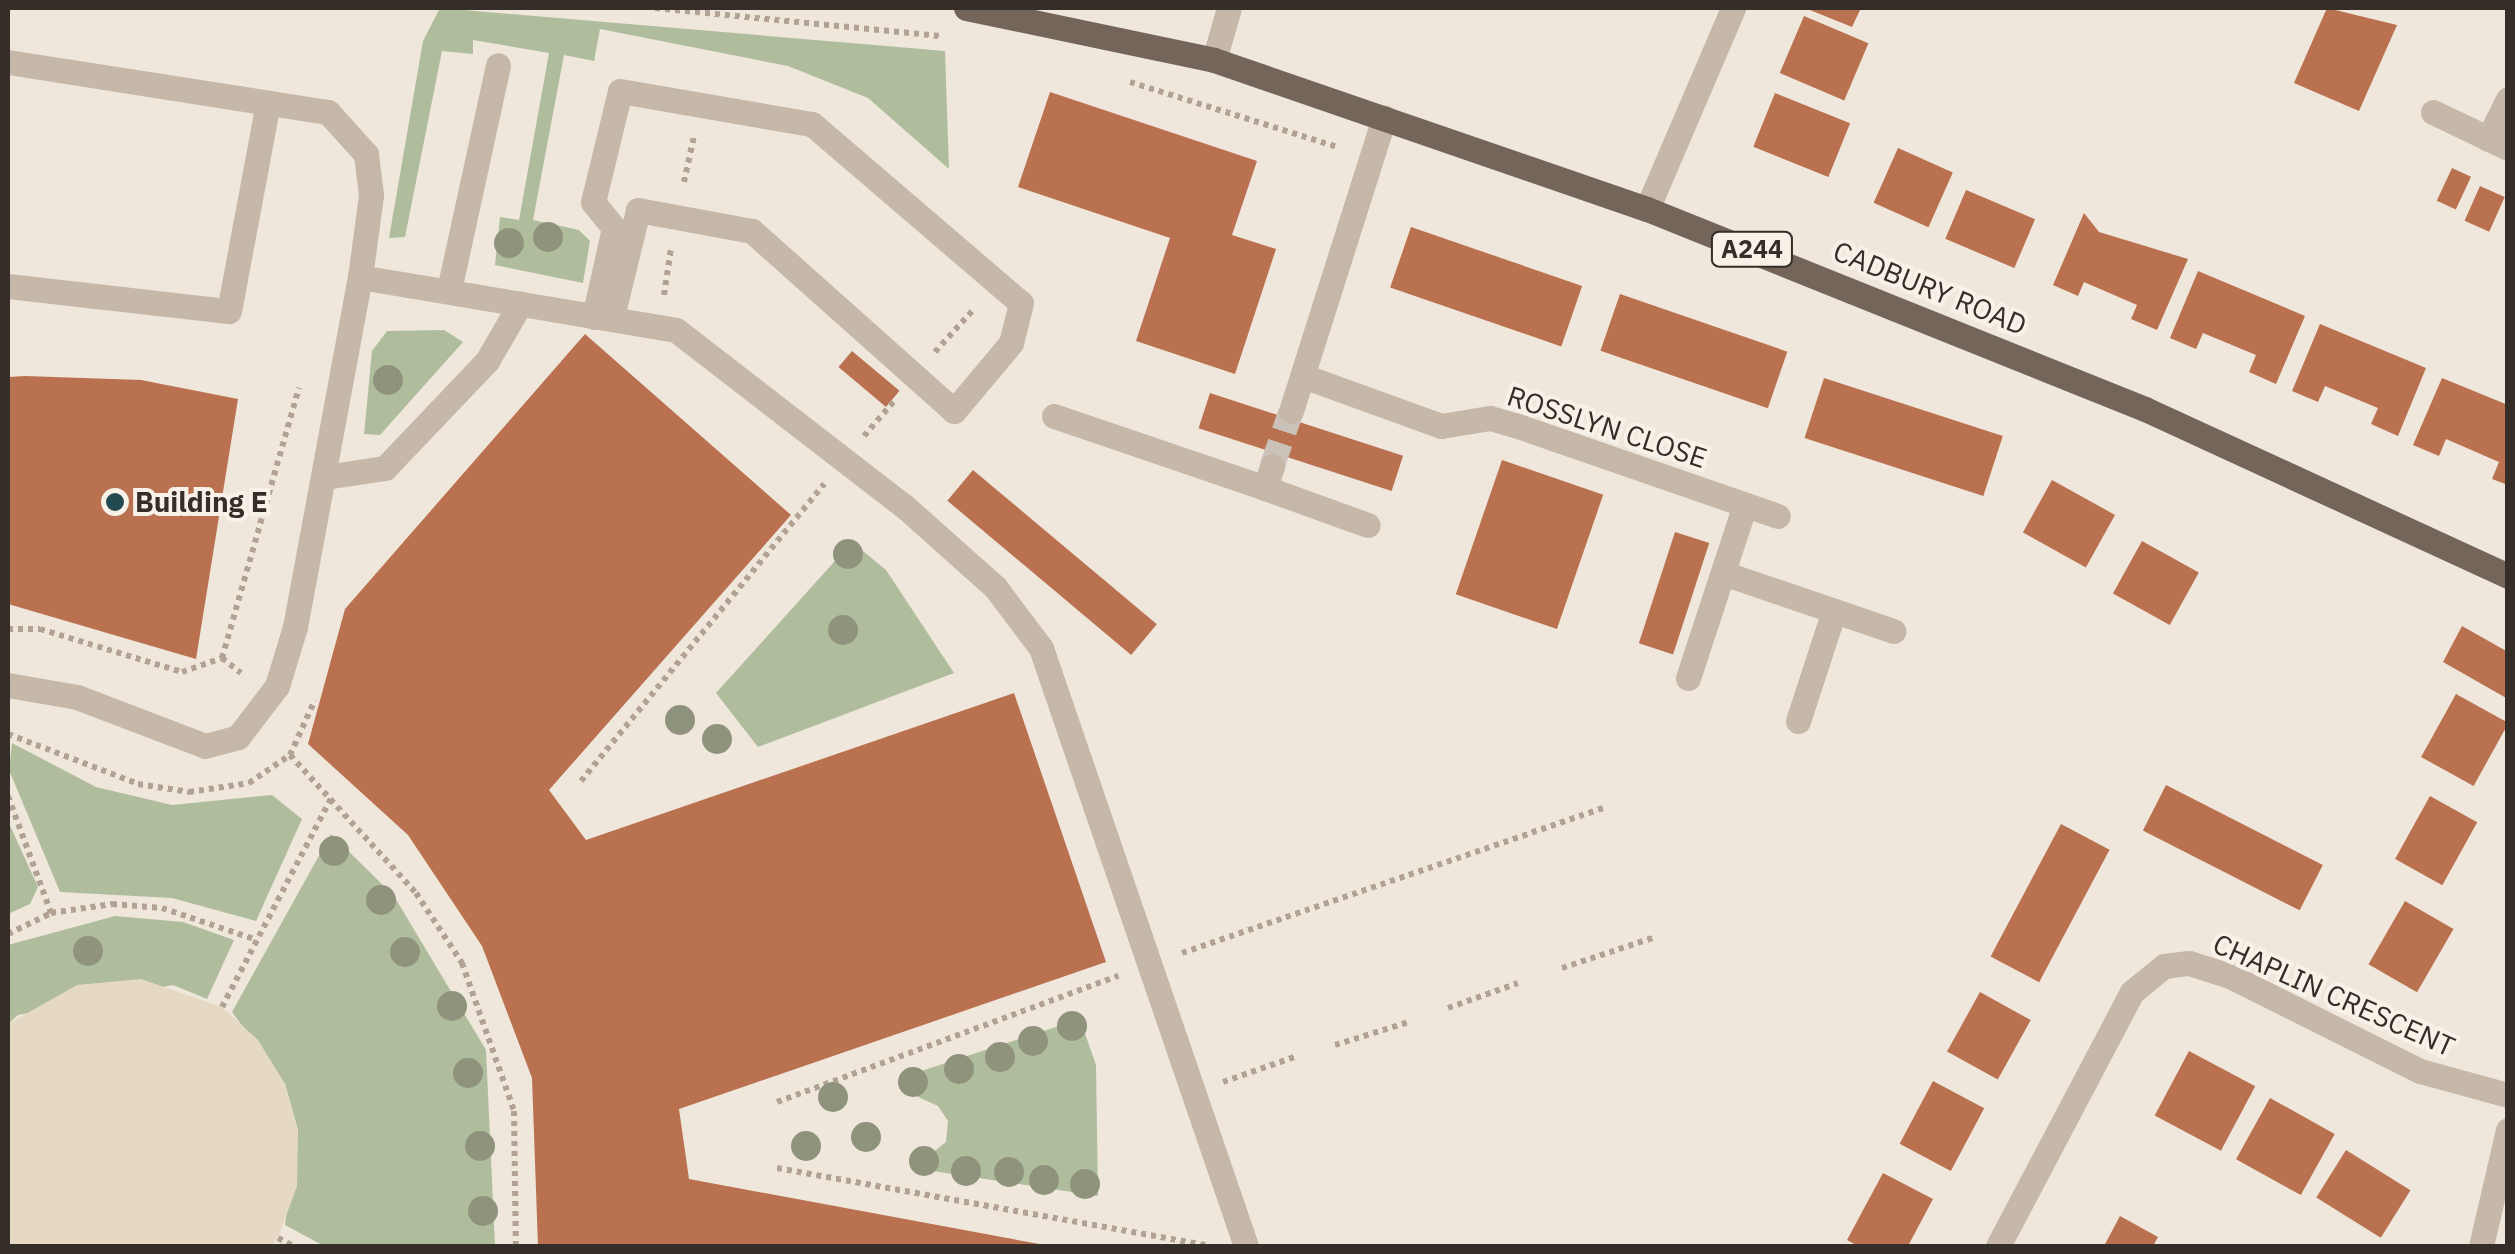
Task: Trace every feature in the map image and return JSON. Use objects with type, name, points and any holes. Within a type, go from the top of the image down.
[{"type":"main road","name":"CADBURY ROAD","points":[[966,8],[1214,60],[1648,209],[2145,409],[2508,576]]},
{"type":"street","points":[[1214,60],[1229,8]]},
{"type":"street","points":[[1648,209],[1733,8]]},
{"type":"street","points":[[8,62],[328,112],[366,154],[371,195],[325,476],[277,686],[238,738],[205,746],[77,697],[8,685]]},
{"type":"street","points":[[449,290],[498,65]]},
{"type":"street","points":[[620,91],[812,124],[1021,303],[1011,343],[954,411],[752,232],[638,210],[603,317],[614,228],[594,202],[620,91]]},
{"type":"street","points":[[2433,112],[2498,143],[2508,99]]},
{"type":"street","points":[[8,286],[229,311],[268,103]]},
{"type":"street","points":[[1291,412],[1384,117]]},
{"type":"street","points":[[360,277],[676,330],[713,350],[995,587],[1042,648],[1246,1246]]},
{"type":"street","points":[[325,476],[385,468],[487,361],[520,304]]},
{"type":"street","name":"ROSSLYN CLOSE","points":[[1303,376],[1441,426],[1490,418],[1515,425],[1778,516]]},
{"type":"street","points":[[1054,416],[1269,478],[1368,525]]},
{"type":"street","points":[[1688,678],[1745,505]]},
{"type":"street","points":[[1722,574],[1893,631]]},
{"type":"street","points":[[1798,721],[1834,611]]},
{"type":"street","name":"CHAPLIN CRESCENT","points":[[1998,1246],[2132,992],[2164,966],[2189,962],[2230,976],[2420,1071],[2508,1094]]},
{"type":"street","points":[[2481,1246],[2508,1130]]},
{"type":"path","points":[[656,8],[954,37]]},
{"type":"path","points":[[1116,78],[1372,158]]},
{"type":"path","points":[[581,781],[845,458],[998,282]]},
{"type":"path","points":[[222,658],[299,388]]},
{"type":"path","points":[[8,629],[40,629],[182,672],[222,658]]},
{"type":"path","points":[[222,658],[242,672]]},
{"type":"path","points":[[290,755],[416,894],[495,1037],[514,1111],[516,1246]]},
{"type":"path","points":[[8,796],[50,913]]},
{"type":"path","points":[[222,1008],[332,797]]},
{"type":"path","points":[[777,1102],[1151,964],[1606,808]]},
{"type":"path","points":[[8,934],[50,913],[162,908],[257,940]]},
{"type":"path","points":[[1562,968],[1655,938]]},
{"type":"path","points":[[1448,1008],[1518,983]]},
{"type":"path","points":[[1334,1044],[1409,1022]]},
{"type":"path","points":[[1220,1084],[1298,1056]]},
{"type":"path","points":[[777,1168],[1210,1246]]},
{"type":"path","points":[[278,1238],[293,1246]]},
{"type":"green space","points":[[440,8],[945,51],[949,169],[868,98],[788,66],[600,29],[594,61],[564,55],[533,220],[579,230],[590,241],[583,283],[495,265],[500,217],[519,220],[549,53],[473,40],[473,54],[442,51],[405,237],[389,238],[423,41]]},
{"type":"green space","points":[[444,330],[463,342],[380,435],[364,434],[372,351],[387,331]]},
{"type":"green space","points":[[852,542],[886,570],[954,673],[758,747],[716,693]]},
{"type":"green space","points":[[12,743],[96,787],[172,805],[272,795],[302,819],[256,921],[172,898],[60,892],[9,770]]},
{"type":"green space","points":[[8,821],[38,887],[30,904],[8,914]]},
{"type":"green space","points":[[331,834],[394,896],[486,1050],[495,1246],[324,1246],[285,1225],[298,1130],[285,1084],[232,1012]]},
{"type":"green space","points":[[115,916],[183,922],[234,940],[207,999],[173,985],[18,1015],[8,1024],[8,945]]},
{"type":"green space","points":[[1080,1019],[1096,1065],[1098,1196],[913,1168],[946,1142],[948,1121],[938,1106],[905,1091],[903,1077]]},
{"type":"shaded area","points":[[141,979],[222,1007],[258,1040],[285,1084],[298,1131],[297,1186],[278,1238],[272,1246],[8,1246],[8,1024],[77,985]]},
{"type":"building","points":[[1805,8],[1861,8],[1852,27]]},
{"type":"building","points":[[2327,8],[2397,25],[2359,111],[2294,83]]},
{"type":"building","points":[[1804,16],[1868,43],[1844,100],[1780,73]]},
{"type":"building","points":[[1050,92],[1257,161],[1232,235],[1276,249],[1235,374],[1136,341],[1170,238],[1018,187]]},
{"type":"building","points":[[1775,93],[1850,123],[1828,177],[1753,147]]},
{"type":"building","points":[[1898,148],[1953,172],[1928,227],[1874,203]]},
{"type":"building","points":[[2452,168],[2471,177],[2456,210],[2437,201]]},
{"type":"building","points":[[2480,186],[2505,197],[2489,232],[2465,221]]},
{"type":"building","points":[[1966,190],[2035,219],[2014,268],[1945,239]]},
{"type":"building","points":[[2084,213],[2099,232],[2188,259],[2157,330],[2131,319],[2137,305],[2084,282],[2078,296],[2053,285]]},
{"type":"building","points":[[1411,227],[1582,286],[1561,346],[1390,288]]},
{"type":"building","points":[[2198,271],[2305,316],[2276,384],[2249,372],[2256,355],[2203,333],[2196,349],[2170,338]]},
{"type":"building","points":[[1620,294],[1787,352],[1768,408],[1600,351]]},
{"type":"building","points":[[2320,324],[2426,368],[2398,436],[2371,424],[2378,408],[2325,386],[2318,402],[2292,391]]},
{"type":"building","points":[[585,334],[791,515],[549,790],[586,840],[1014,693],[1106,962],[679,1109],[689,1179],[1050,1246],[538,1246],[532,1078],[482,946],[408,835],[308,744],[345,609]]},
{"type":"building","points":[[852,351],[899,391],[886,407],[839,367]]},
{"type":"building","name":"Building E","points":[[8,377],[141,380],[238,399],[196,659],[8,604]]},
{"type":"building","points":[[1824,378],[2003,436],[1983,496],[1805,438]]},
{"type":"building","points":[[2442,378],[2508,405],[2508,485],[2492,479],[2499,462],[2446,439],[2439,456],[2413,445]]},
{"type":"building","points":[[1210,393],[1403,456],[1392,491],[1199,428]]},
{"type":"building","points":[[1502,460],[1603,495],[1557,629],[1456,594]]},
{"type":"building","points":[[973,470],[1157,624],[1131,655],[947,501]]},
{"type":"building","points":[[2052,480],[2115,515],[2086,567],[2023,532]]},
{"type":"building","points":[[1675,532],[1709,543],[1673,654],[1639,643]]},
{"type":"building","points":[[2142,541],[2199,573],[2170,625],[2113,593]]},
{"type":"building","points":[[2462,626],[2508,652],[2508,699],[2443,662]]},
{"type":"building","points":[[2456,694],[2508,723],[2474,786],[2421,757]]},
{"type":"building","points":[[2166,785],[2323,865],[2300,910],[2143,830]]},
{"type":"building","points":[[2430,796],[2477,822],[2442,885],[2395,859]]},
{"type":"building","points":[[2061,824],[2110,850],[2039,982],[1991,956]]},
{"type":"building","points":[[2405,901],[2453,929],[2417,992],[2368,964]]},
{"type":"building","points":[[1980,992],[2031,1020],[1998,1080],[1947,1051]]},
{"type":"building","points":[[2189,1051],[2255,1086],[2221,1151],[2155,1115]]},
{"type":"building","points":[[1933,1081],[1984,1108],[1951,1171],[1900,1144]]},
{"type":"building","points":[[2270,1098],[2335,1134],[2301,1195],[2236,1159]]},
{"type":"building","points":[[2346,1150],[2410,1190],[2381,1238],[2316,1197]]},
{"type":"building","points":[[1883,1173],[1933,1199],[1908,1246],[1858,1246],[1847,1240]]},
{"type":"building","points":[[2120,1216],[2158,1237],[2153,1246],[2104,1246]]},
{"type":"tunnel","points":[[1272,466],[1291,411]]},
{"type":"place","name":"Building E","points":[[115,502]]}]
